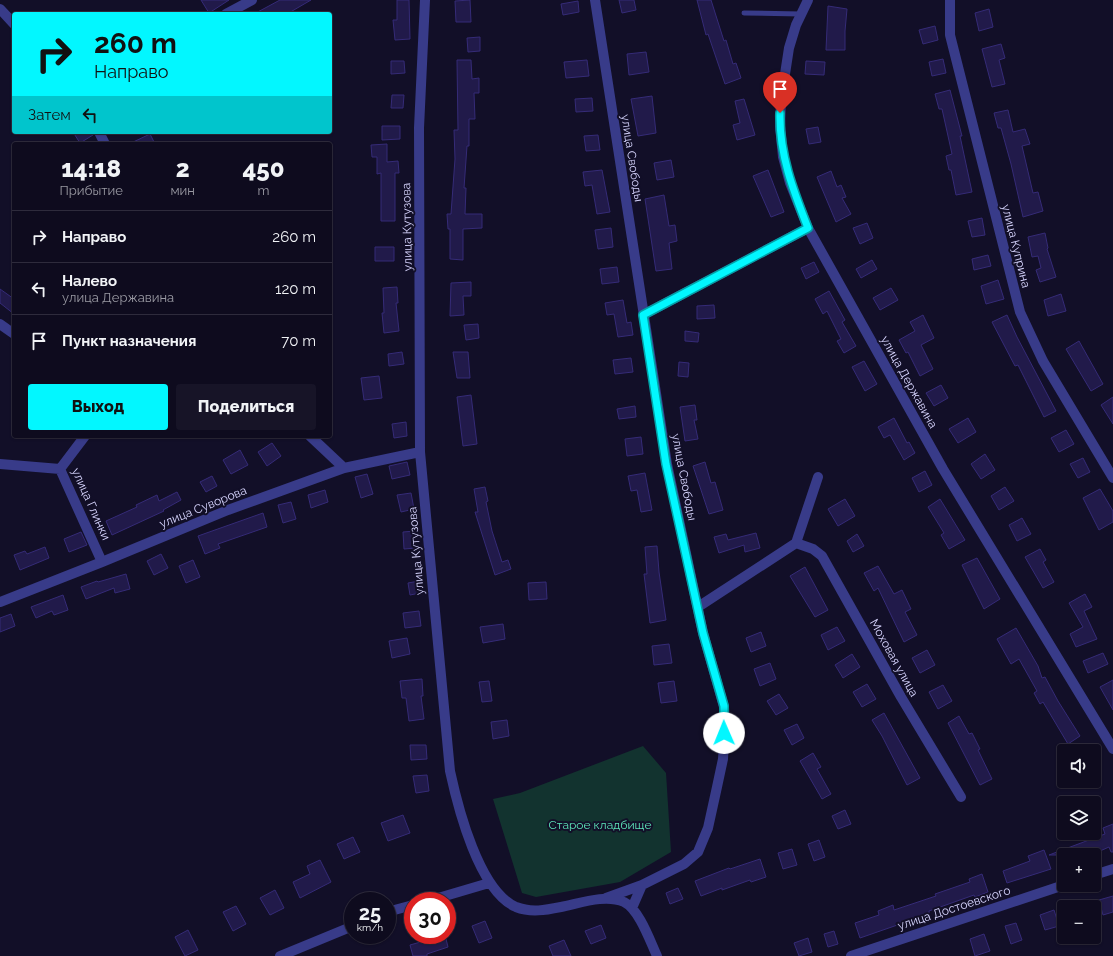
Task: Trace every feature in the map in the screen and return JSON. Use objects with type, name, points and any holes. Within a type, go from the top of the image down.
[{"type":"street","points":[[230,12],[252,0]]},
{"type":"street","name":"улица Кутузова","points":[[425,0],[419,128],[420,452],[450,771],[456,797],[478,861],[489,882],[507,902],[527,910],[540,911],[606,898],[624,902],[632,908]]},
{"type":"street","name":"улица Свободы","points":[[595,0],[666,464],[698,607],[724,706],[724,742],[718,787],[708,828],[698,852],[692,859],[684,864],[642,885],[606,898]]},
{"type":"street","name":"улица Державина","points":[[808,0],[801,14],[789,48],[780,100],[780,126],[783,157],[790,183],[808,228],[943,469],[1113,749]]},
{"type":"street","name":"улица Куприна","points":[[950,0],[950,35],[985,168],[1000,239],[1020,312],[1043,361],[1113,478]]},
{"type":"street","points":[[0,9],[12,22]]},
{"type":"street","points":[[643,315],[808,228]]},
{"type":"street","points":[[0,324],[12,333]]},
{"type":"street","points":[[60,468],[83,438]]},
{"type":"street","points":[[312,438],[344,468]]},
{"type":"street","name":"улица Суворова","points":[[0,602],[228,510],[344,468],[420,452]]},
{"type":"street","name":"улица Глинки","points":[[0,464],[60,468],[102,562]]},
{"type":"street","points":[[698,607],[796,543],[818,476]]},
{"type":"street","name":"Моховая улица","points":[[796,543],[813,549],[822,556],[901,697],[961,797]]},
{"type":"street","points":[[1101,873],[1113,869]]},
{"type":"street","points":[[456,892],[489,882]]},
{"type":"street","points":[[642,885],[632,908],[647,933],[657,956]]},
{"type":"street","name":"улица Достоевского","points":[[851,956],[1057,887]]},
{"type":"street","points":[[280,956],[344,930]]},
{"type":"lane","points":[[744,13],[801,14]]},
{"type":"green space","name":"Старое кладбище","points":[[643,746],[666,773],[671,852],[620,882],[536,897],[522,893],[493,799],[520,793]]},
{"type":"building","points":[[201,0],[229,0],[211,12],[208,12]]},
{"type":"building","points":[[280,0],[311,0],[290,12],[258,12]]},
{"type":"building","points":[[397,0],[409,0],[410,39],[395,40],[393,20],[397,20]]},
{"type":"building","points":[[470,0],[471,22],[456,22],[455,1]]},
{"type":"building","points":[[619,0],[634,0],[636,10],[622,13]]},
{"type":"building","points":[[697,0],[711,0],[724,41],[726,40],[733,64],[736,63],[741,78],[725,84],[708,34],[706,35]]},
{"type":"building","points":[[578,1],[579,12],[563,15],[561,4]]},
{"type":"building","points":[[828,6],[847,9],[845,50],[826,50]]},
{"type":"building","points":[[989,9],[993,27],[979,31],[975,13]]},
{"type":"building","points":[[935,26],[938,40],[923,44],[919,30]]},
{"type":"building","points":[[480,37],[480,51],[468,52],[467,38]]},
{"type":"building","points":[[1001,44],[1005,58],[999,60],[1005,84],[992,87],[982,49]]},
{"type":"building","points":[[646,52],[649,72],[629,75],[627,54]]},
{"type":"building","points":[[943,59],[946,73],[932,76],[929,62]]},
{"type":"building","points":[[457,60],[471,60],[472,79],[479,78],[479,93],[474,93],[475,119],[469,119],[469,146],[467,146],[464,188],[466,188],[465,214],[482,214],[482,228],[463,229],[463,260],[450,259],[450,229],[448,229],[447,214],[451,214],[455,159],[454,130],[458,130]]},
{"type":"building","points":[[587,60],[589,76],[566,78],[564,62]]},
{"type":"building","points":[[391,61],[404,61],[405,73],[391,74]]},
{"type":"building","points":[[806,61],[825,62],[824,75],[805,74]]},
{"type":"building","points":[[950,90],[962,136],[960,136],[972,192],[956,195],[951,170],[949,170],[946,156],[952,154],[942,109],[939,109],[935,94]]},
{"type":"building","points":[[392,95],[404,95],[403,108],[391,108]]},
{"type":"building","points":[[652,96],[656,133],[638,136],[631,99]]},
{"type":"building","points":[[592,98],[593,111],[576,112],[575,99]]},
{"type":"building","points":[[744,99],[755,135],[737,140],[733,125],[740,123],[735,101]]},
{"type":"building","points":[[1008,110],[1013,132],[1025,129],[1030,144],[1022,146],[1033,193],[1038,192],[1043,211],[1023,217],[1001,128],[998,128],[994,113]]},
{"type":"building","points":[[382,126],[400,126],[400,139],[382,140]]},
{"type":"building","points":[[818,127],[821,142],[809,144],[806,129]]},
{"type":"building","points":[[74,134],[93,134],[82,142],[79,142]]},
{"type":"building","points":[[150,134],[154,142],[133,142]]},
{"type":"building","points":[[598,135],[600,150],[586,151],[584,136]]},
{"type":"building","points":[[387,144],[387,162],[398,161],[399,173],[395,173],[395,221],[381,221],[381,173],[377,174],[377,157],[372,157],[371,145]]},
{"type":"building","points":[[671,160],[674,177],[657,180],[654,163]]},
{"type":"building","points":[[602,170],[610,212],[597,214],[592,185],[585,186],[583,172]]},
{"type":"building","points":[[768,170],[784,212],[771,217],[753,176]]},
{"type":"building","points":[[831,171],[837,187],[841,185],[846,197],[842,198],[851,214],[836,222],[817,177]]},
{"type":"building","points":[[664,195],[669,226],[675,225],[677,241],[669,243],[672,269],[656,271],[645,199]]},
{"type":"building","points":[[982,218],[985,235],[972,237],[968,221]]},
{"type":"building","points":[[867,223],[873,238],[860,244],[853,228]]},
{"type":"building","points":[[611,228],[613,247],[598,249],[595,230]]},
{"type":"building","points":[[1045,233],[1047,249],[1056,277],[1040,282],[1036,270],[1041,268],[1038,256],[1032,257],[1028,237]]},
{"type":"building","points":[[375,247],[394,247],[394,261],[375,261]]},
{"type":"building","points":[[988,255],[991,266],[974,270],[972,259]]},
{"type":"building","points":[[872,260],[877,269],[861,278],[856,269]]},
{"type":"building","points":[[814,262],[819,272],[806,279],[801,268]]},
{"type":"building","points":[[617,267],[619,282],[602,284],[600,269]]},
{"type":"building","points":[[998,280],[1004,299],[986,304],[981,286]]},
{"type":"building","points":[[471,282],[471,296],[463,296],[464,315],[450,316],[451,283]]},
{"type":"building","points":[[397,287],[398,303],[396,303],[399,331],[384,333],[382,313],[384,313],[383,288]]},
{"type":"building","points":[[891,288],[898,300],[880,310],[873,298]]},
{"type":"building","points":[[0,289],[12,298],[12,312],[0,303]]},
{"type":"building","points":[[829,291],[845,320],[842,322],[856,346],[844,353],[837,341],[841,339],[827,311],[823,314],[815,299]]},
{"type":"building","points":[[1061,294],[1066,311],[1048,316],[1044,300]]},
{"type":"building","points":[[623,300],[627,323],[631,322],[633,335],[618,337],[614,314],[607,315],[605,303]]},
{"type":"building","points":[[714,305],[715,318],[697,319],[697,306]]},
{"type":"building","points":[[923,315],[934,338],[921,345],[933,369],[920,376],[908,352],[906,353],[899,340],[915,331],[910,322]]},
{"type":"building","points":[[1007,315],[1056,411],[1044,417],[1018,365],[1015,366],[992,322]]},
{"type":"building","points":[[478,324],[479,338],[466,340],[464,325]]},
{"type":"building","points":[[685,331],[699,333],[698,342],[685,341]]},
{"type":"building","points":[[1079,341],[1103,384],[1091,391],[1066,349]]},
{"type":"building","points":[[402,352],[404,364],[389,366],[388,354]]},
{"type":"building","points":[[453,352],[468,352],[470,378],[457,378]]},
{"type":"building","points":[[631,358],[633,372],[615,374],[613,360]]},
{"type":"building","points":[[864,361],[877,384],[865,391],[852,367]]},
{"type":"building","points":[[679,362],[689,363],[688,377],[678,376]]},
{"type":"building","points":[[379,376],[382,398],[364,400],[361,378]]},
{"type":"building","points":[[941,385],[948,398],[934,406],[926,393]]},
{"type":"building","points":[[471,395],[477,444],[463,446],[457,397]]},
{"type":"building","points":[[1113,397],[1113,424],[1101,405]]},
{"type":"building","points":[[695,405],[697,420],[694,420],[698,439],[685,441],[680,407]]},
{"type":"building","points":[[635,406],[636,417],[619,419],[617,409]]},
{"type":"building","points":[[894,418],[907,443],[909,442],[915,453],[904,460],[890,435],[884,438],[878,427]]},
{"type":"building","points":[[968,418],[976,432],[958,443],[949,429]]},
{"type":"building","points":[[406,422],[407,436],[394,438],[392,424]]},
{"type":"building","points":[[1066,430],[1074,444],[1059,452],[1051,438]]},
{"type":"building","points":[[641,437],[643,454],[627,456],[625,439]]},
{"type":"building","points":[[272,443],[281,456],[267,466],[258,452]]},
{"type":"building","points":[[240,450],[248,465],[231,474],[223,460]]},
{"type":"building","points":[[985,454],[995,470],[981,479],[971,464]]},
{"type":"building","points":[[1083,458],[1090,472],[1078,478],[1070,464]]},
{"type":"building","points":[[407,462],[410,475],[392,479],[389,466]]},
{"type":"building","points":[[705,462],[711,483],[715,482],[723,510],[709,514],[693,466]]},
{"type":"building","points":[[925,471],[932,485],[919,492],[912,478]]},
{"type":"building","points":[[645,473],[652,510],[641,512],[637,490],[631,491],[628,476]]},
{"type":"building","points":[[367,474],[373,494],[361,498],[355,477]]},
{"type":"building","points":[[212,476],[217,486],[206,492],[200,482]]},
{"type":"building","points":[[485,487],[488,501],[486,502],[492,531],[502,562],[508,560],[511,569],[495,575],[475,512],[478,512],[474,489]]},
{"type":"building","points":[[1005,487],[1014,501],[999,510],[991,496]]},
{"type":"building","points":[[1100,489],[1113,511],[1113,522],[1099,530],[1083,498]]},
{"type":"building","points":[[325,490],[328,502],[311,508],[308,495]]},
{"type":"building","points":[[177,492],[181,500],[163,510],[164,511],[112,535],[106,521],[137,507],[136,505],[157,495],[159,501]]},
{"type":"building","points":[[411,493],[414,509],[401,512],[397,495]]},
{"type":"building","points":[[845,499],[855,516],[838,526],[828,509]]},
{"type":"building","points":[[940,499],[965,540],[949,549],[941,535],[944,533],[928,507]]},
{"type":"building","points":[[291,502],[296,519],[283,523],[278,505]]},
{"type":"building","points":[[263,513],[267,527],[218,544],[220,548],[205,554],[198,536]]},
{"type":"building","points":[[1022,518],[1031,534],[1017,541],[1009,525]]},
{"type":"building","points":[[415,531],[416,548],[404,549],[403,532]]},
{"type":"building","points":[[81,532],[87,545],[69,552],[64,539]]},
{"type":"building","points":[[756,533],[760,548],[745,552],[744,545],[719,553],[714,537],[726,534],[728,540]]},
{"type":"building","points":[[857,534],[864,546],[853,552],[847,541]]},
{"type":"building","points":[[657,546],[666,620],[650,623],[644,574],[647,574],[645,547]]},
{"type":"building","points":[[45,547],[49,558],[20,570],[14,555],[25,551],[27,554]]},
{"type":"building","points":[[1040,549],[1046,560],[1043,562],[1054,582],[1043,588],[1025,557]]},
{"type":"building","points":[[161,554],[168,568],[154,575],[147,561]]},
{"type":"building","points":[[977,558],[1000,599],[984,609],[962,565]]},
{"type":"building","points":[[193,560],[200,577],[186,583],[179,566]]},
{"type":"building","points":[[878,566],[894,594],[902,590],[911,609],[905,612],[917,635],[904,642],[878,588],[874,591],[864,573]]},
{"type":"building","points":[[805,567],[828,610],[815,617],[790,576]]},
{"type":"building","points":[[126,574],[130,589],[115,593],[114,588],[86,599],[81,587],[97,581],[98,582]]},
{"type":"building","points":[[419,581],[420,593],[410,595],[408,583]]},
{"type":"building","points":[[546,582],[547,599],[529,600],[528,583]]},
{"type":"building","points":[[1085,594],[1092,607],[1084,611],[1097,639],[1076,647],[1070,634],[1083,627],[1069,603]]},
{"type":"building","points":[[63,595],[68,610],[54,615],[52,611],[36,618],[31,607]]},
{"type":"building","points":[[419,611],[421,626],[405,628],[403,613]]},
{"type":"building","points":[[11,614],[15,626],[0,632],[0,618]]},
{"type":"building","points":[[503,624],[505,639],[483,643],[480,627]]},
{"type":"building","points":[[837,627],[845,641],[828,650],[821,635]]},
{"type":"building","points":[[1016,628],[1038,666],[1042,678],[1045,677],[1080,736],[1068,744],[1043,702],[1040,704],[1034,693],[1037,691],[1019,659],[1011,664],[997,639]]},
{"type":"building","points":[[761,632],[766,646],[751,652],[746,638]]},
{"type":"building","points":[[407,638],[410,654],[392,658],[389,641]]},
{"type":"building","points":[[669,644],[672,663],[654,665],[652,646]]},
{"type":"building","points":[[927,650],[935,665],[920,673],[912,658]]},
{"type":"building","points":[[1103,653],[1108,664],[1088,673],[1083,661]]},
{"type":"building","points":[[852,654],[860,667],[843,678],[835,665]]},
{"type":"building","points":[[770,663],[776,679],[760,686],[754,669]]},
{"type":"building","points":[[422,679],[423,696],[421,696],[424,719],[409,721],[406,698],[402,698],[400,681]]},
{"type":"building","points":[[1113,680],[1113,710],[1100,687]]},
{"type":"building","points":[[489,681],[492,701],[482,702],[479,682]]},
{"type":"building","points":[[674,681],[677,701],[661,703],[658,683]]},
{"type":"building","points":[[867,684],[876,699],[862,707],[853,692]]},
{"type":"building","points":[[943,685],[952,701],[938,709],[929,692]]},
{"type":"building","points":[[779,694],[788,708],[776,715],[767,701]]},
{"type":"building","points":[[884,713],[920,778],[907,785],[882,736],[872,720]]},
{"type":"building","points":[[959,716],[969,734],[972,733],[980,749],[978,750],[992,779],[980,785],[948,723]]},
{"type":"building","points":[[507,720],[509,736],[493,739],[491,722]]},
{"type":"building","points":[[797,724],[804,738],[792,745],[784,730]]},
{"type":"building","points":[[410,745],[426,745],[427,759],[411,760]]},
{"type":"building","points":[[813,753],[821,767],[817,769],[831,794],[822,799],[800,761]]},
{"type":"building","points":[[427,775],[429,791],[416,793],[413,776]]},
{"type":"building","points":[[845,810],[851,824],[838,829],[832,816]]},
{"type":"building","points":[[403,815],[410,833],[388,841],[381,823]]},
{"type":"building","points":[[1113,824],[1113,852],[1111,852],[1109,847],[1101,851],[1101,848],[1068,848],[1089,840],[1101,840],[1101,836],[1105,834],[1103,828]]},
{"type":"building","points":[[353,837],[360,852],[344,859],[337,844]]},
{"type":"building","points":[[819,840],[825,857],[814,861],[808,844]]},
{"type":"building","points":[[792,849],[797,865],[783,869],[778,853]]},
{"type":"building","points":[[1044,850],[1051,869],[1007,883],[1003,871],[1030,861],[1028,856]]},
{"type":"building","points":[[1057,852],[1057,855],[1049,855]]},
{"type":"building","points":[[760,859],[766,877],[751,882],[750,880],[722,890],[722,888],[701,896],[695,881],[729,868],[730,869]]},
{"type":"building","points":[[320,860],[331,882],[300,898],[293,882],[310,874],[307,866]]},
{"type":"building","points":[[982,874],[988,892],[975,897],[974,895],[929,911],[929,914],[860,938],[855,923],[879,915],[878,911],[893,905],[894,910],[936,896],[935,894],[970,882],[969,879]]},
{"type":"building","points":[[678,888],[683,899],[670,904],[666,893]]},
{"type":"building","points":[[275,890],[284,908],[270,915],[260,898]]},
{"type":"building","points":[[1113,896],[1113,912],[1103,915],[1101,900],[1099,900]]},
{"type":"building","points":[[236,906],[246,924],[233,931],[223,912]]},
{"type":"building","points":[[1054,910],[1057,920],[1057,927],[1045,930],[1040,915]]},
{"type":"building","points":[[485,921],[492,938],[479,943],[472,926]]},
{"type":"building","points":[[1016,923],[1022,940],[1011,944],[1005,926]]},
{"type":"building","points":[[601,925],[606,938],[591,944],[585,931]]},
{"type":"building","points":[[188,930],[198,950],[185,956],[175,937]]},
{"type":"building","points":[[834,931],[838,944],[828,947],[824,934]]},
{"type":"building","points":[[984,934],[990,951],[975,956],[970,939]]},
{"type":"building","points":[[808,938],[812,952],[799,956],[794,943]]},
{"type":"building","points":[[564,940],[571,956],[553,956],[549,946]]},
{"type":"building","points":[[447,944],[448,947],[427,954],[427,956],[413,956],[410,945]]},
{"type":"route","points":[[724,733],[724,706],[703,633],[666,464],[643,315],[808,228],[790,183],[783,157],[780,113]]}]
